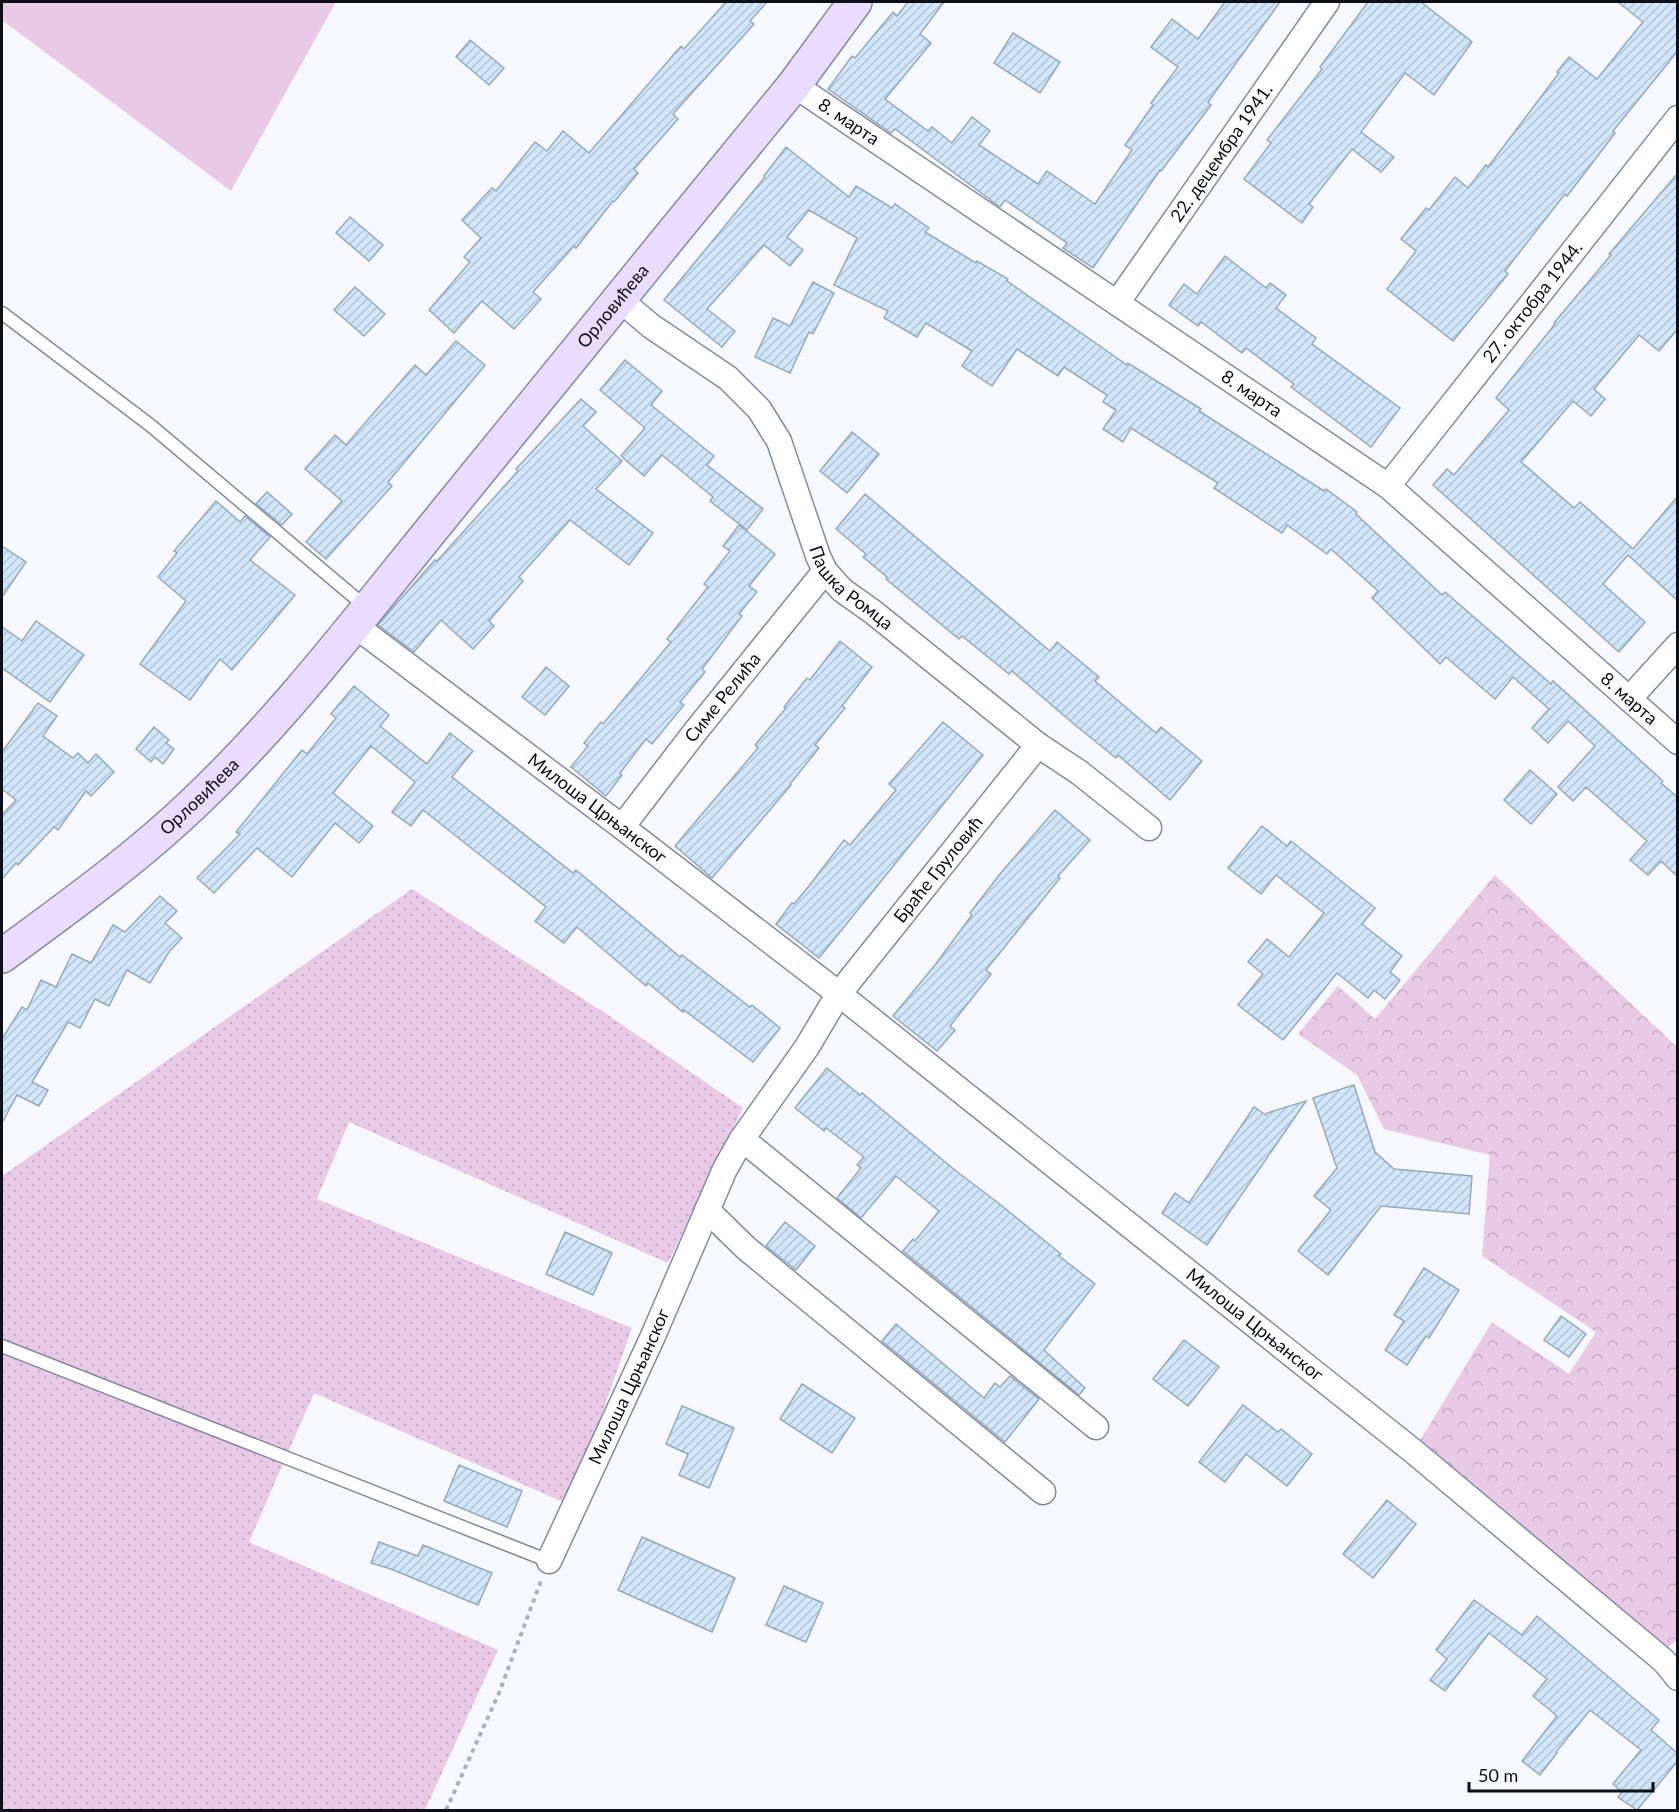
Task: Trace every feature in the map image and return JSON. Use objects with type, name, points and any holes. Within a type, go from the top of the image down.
[{"type":"street","name":"Орловићева","points":[[2,956],[96,888],[192,805],[241,757],[291,700],[794,85],[855,2]]},
{"type":"street","name":"22. децембра 1941.","points":[[1117,303],[1327,2]]},
{"type":"street","name":"8. марта","points":[[794,85],[1388,486],[1677,741]]},
{"type":"street","name":"27. октобра 1944.","points":[[1388,486],[1677,118]]},
{"type":"street","name":"Пашка Ромца","points":[[619,299],[651,326],[728,378],[759,409],[779,441],[818,556],[825,571],[842,590],[882,619],[1038,745],[1080,773],[1149,828]]},
{"type":"street","name":"Симе Релића","points":[[622,827],[695,732],[825,571]]},
{"type":"street","name":"Милоша Црњанског","points":[[360,616],[622,827],[839,994],[1413,1451],[1675,1669]]},
{"type":"street","points":[[1629,699],[1677,645]]},
{"type":"street","name":"Браће Груловић","points":[[839,994],[1038,745]]},
{"type":"street","name":"Милоша Црњанског","points":[[549,1561],[653,1336],[725,1170],[742,1139],[807,1047],[839,994]]},
{"type":"street","points":[[742,1139],[1096,1427]]},
{"type":"street","points":[[707,1210],[746,1248],[1043,1492]]},
{"type":"lane","points":[[2,313],[150,425],[360,616]]},
{"type":"lane","points":[[2,1346],[549,1561]]},
{"type":"path","points":[[446,1810],[499,1693],[549,1561]]},
{"type":"green space","points":[[2,2],[336,2],[231,191],[2,20]]},
{"type":"green space","points":[[1495,875],[1677,1047],[1678,1639],[1667,1649],[1418,1444],[1492,1322],[1569,1374],[1596,1332],[1482,1256],[1490,1155],[1384,1129],[1357,1075],[1298,1034],[1338,986],[1375,1019]]},
{"type":"green space","points":[[412,889],[605,1013],[743,1108],[668,1263],[349,1122],[317,1199],[632,1328],[570,1505],[314,1393],[249,1542],[498,1650],[425,1810],[2,1810],[2,1176]]},
{"type":"building","points":[[726,2],[767,2],[750,21],[754,24],[673,114],[678,119],[634,169],[638,173],[576,248],[574,246],[533,292],[541,299],[514,329],[482,301],[454,333],[429,310],[470,262],[464,257],[481,238],[462,220],[492,188],[496,191],[535,142],[547,151],[563,131],[589,153],[681,46],[684,49]]},
{"type":"building","points":[[908,2],[944,2],[920,34],[931,43],[885,99],[928,131],[932,127],[952,143],[972,117],[990,131],[979,145],[1038,184],[1047,171],[1095,204],[1132,150],[1125,145],[1153,105],[1151,103],[1178,67],[1151,47],[1172,19],[1198,39],[1225,2],[1280,2],[1208,102],[1211,105],[1160,170],[1093,268],[1063,248],[1067,243],[1005,200],[1000,207],[895,129],[891,133],[828,89],[852,56],[855,58],[893,12],[897,16]]},
{"type":"building","points":[[1368,2],[1421,2],[1472,42],[1434,95],[1405,73],[1361,132],[1394,157],[1381,172],[1352,149],[1309,204],[1313,207],[1302,223],[1244,179],[1271,143],[1267,140],[1322,69],[1320,67]]},
{"type":"building","points":[[1618,2],[1677,2],[1677,52],[1613,131],[1615,133],[1567,196],[1565,194],[1505,271],[1508,274],[1453,341],[1387,289],[1416,251],[1401,239],[1426,208],[1429,210],[1455,177],[1468,188],[1486,165],[1488,167],[1569,57],[1597,79],[1643,22]]},
{"type":"building","points":[[1013,33],[1060,62],[1040,93],[994,63]]},
{"type":"building","points":[[470,40],[504,68],[489,85],[456,57]]},
{"type":"building","points":[[786,147],[849,197],[856,186],[892,208],[895,204],[929,228],[925,232],[976,263],[977,261],[1008,279],[1007,281],[1127,365],[1128,363],[1201,409],[1199,411],[1324,491],[1326,489],[1357,512],[1356,514],[1442,595],[1445,592],[1551,684],[1553,681],[1663,781],[1661,783],[1677,797],[1677,876],[1661,861],[1648,875],[1630,860],[1647,841],[1586,787],[1573,801],[1558,787],[1595,746],[1568,721],[1548,743],[1532,728],[1549,709],[1513,677],[1495,699],[1446,657],[1440,664],[1372,598],[1378,591],[1331,549],[1327,554],[1287,525],[1282,533],[1214,488],[1218,483],[1131,428],[1123,442],[1103,429],[1116,410],[1103,402],[1107,395],[1064,367],[1058,376],[1017,349],[992,386],[962,366],[972,351],[926,323],[917,337],[884,318],[888,311],[834,285],[857,238],[809,210],[787,237],[803,250],[790,266],[764,245],[707,309],[735,331],[722,347],[664,300],[765,177]]},
{"type":"building","points":[[1677,174],[1677,330],[1659,351],[1639,335],[1594,389],[1605,399],[1591,416],[1573,401],[1521,462],[1574,508],[1580,502],[1633,549],[1677,497],[1677,600],[1628,555],[1603,584],[1645,622],[1619,652],[1433,485],[1447,469],[1454,475],[1509,410],[1496,398],[1554,323],[1611,255],[1609,254]]},
{"type":"building","points":[[350,217],[383,245],[369,261],[336,233]]},
{"type":"building","points":[[1225,256],[1266,288],[1270,283],[1286,295],[1276,308],[1316,338],[1312,344],[1400,408],[1371,447],[1291,387],[1294,384],[1246,348],[1242,353],[1201,322],[1198,326],[1169,305],[1184,284],[1197,294]]},
{"type":"building","points":[[813,282],[834,293],[813,334],[809,332],[790,373],[755,357],[773,318],[790,326]]},
{"type":"building","points":[[355,287],[385,314],[364,336],[334,310]]},
{"type":"building","points":[[456,341],[485,365],[388,482],[392,486],[326,559],[306,542],[342,501],[305,469],[335,435],[346,445],[415,365],[426,375]]},
{"type":"building","points":[[625,360],[662,391],[651,405],[714,456],[707,465],[763,509],[747,530],[710,501],[713,497],[662,455],[644,476],[621,456],[645,428],[600,390]]},
{"type":"building","points":[[581,399],[596,412],[583,426],[622,461],[596,489],[653,533],[629,565],[570,520],[519,577],[523,581],[489,621],[494,626],[473,649],[441,620],[414,652],[378,625],[518,471],[516,469]]},
{"type":"building","points":[[852,432],[879,454],[847,493],[820,471]]},
{"type":"building","points":[[267,492],[292,514],[282,525],[256,504]]},
{"type":"building","points":[[865,494],[1050,651],[1057,642],[1099,677],[1095,681],[1156,733],[1161,727],[1202,761],[1170,800],[1118,755],[1116,758],[1075,725],[1012,671],[1009,674],[962,636],[959,639],[863,557],[866,554],[836,529]]},
{"type":"building","points":[[216,501],[240,522],[245,516],[270,537],[250,560],[295,595],[232,670],[220,659],[190,700],[140,664],[186,601],[158,577],[177,553],[174,551]]},
{"type":"building","points":[[739,525],[775,554],[749,586],[757,592],[739,614],[742,616],[702,669],[705,672],[680,702],[684,705],[652,744],[646,739],[606,796],[571,767],[588,746],[584,743],[601,722],[603,724],[671,642],[667,639],[708,587],[704,584],[730,551],[723,546]]},
{"type":"building","points":[[2,546],[26,562],[2,597]]},
{"type":"building","points":[[36,621],[84,655],[50,702],[2,668],[2,627],[22,641]]},
{"type":"building","points":[[840,641],[872,667],[842,706],[845,708],[815,745],[819,748],[791,785],[712,878],[675,846],[758,748],[755,745],[786,708],[784,707],[807,678],[810,680]]},
{"type":"building","points":[[546,667],[569,686],[545,715],[522,697]]},
{"type":"building","points":[[354,686],[389,715],[380,726],[427,764],[450,733],[473,751],[452,777],[573,873],[576,870],[680,957],[682,955],[780,1028],[753,1062],[684,1010],[683,1012],[648,983],[646,986],[577,927],[564,943],[535,921],[546,907],[423,810],[411,826],[392,812],[415,782],[371,746],[333,793],[373,826],[359,843],[335,823],[292,877],[257,848],[214,893],[197,878],[240,834],[236,832],[302,750],[307,754],[336,718],[331,714]]},
{"type":"building","points":[[38,703],[57,716],[43,736],[73,758],[78,753],[88,763],[96,754],[114,772],[91,796],[86,791],[58,830],[54,827],[2,879],[2,815],[16,800],[2,789],[2,752]]},
{"type":"building","points":[[943,722],[983,755],[819,958],[776,924],[844,840],[850,845],[896,790],[889,784]]},
{"type":"building","points":[[154,727],[169,740],[166,743],[174,749],[163,764],[155,757],[151,762],[136,749]]},
{"type":"building","points":[[1530,770],[1557,794],[1531,824],[1504,800]]},
{"type":"building","points":[[1055,810],[1090,840],[1058,876],[1060,878],[986,970],[991,974],[950,1026],[955,1030],[937,1051],[893,1016],[935,965],[1000,874]]},
{"type":"building","points":[[1262,826],[1287,846],[1291,841],[1375,908],[1362,924],[1402,956],[1390,972],[1400,980],[1385,999],[1374,990],[1368,998],[1337,973],[1283,1040],[1238,1005],[1263,974],[1248,962],[1267,939],[1289,957],[1324,913],[1276,875],[1261,894],[1228,868]]},
{"type":"building","points":[[160,896],[177,911],[165,923],[182,938],[169,952],[150,983],[127,970],[109,1006],[95,999],[80,1028],[68,1022],[32,1082],[48,1090],[39,1106],[17,1095],[2,1123],[2,1039],[22,1007],[27,1010],[41,980],[56,987],[72,954],[91,963],[113,925],[125,932]]},
{"type":"building","points":[[827,1068],[860,1095],[862,1093],[1095,1284],[1044,1350],[1085,1388],[1079,1395],[903,1251],[913,1239],[915,1241],[939,1211],[896,1176],[861,1218],[837,1198],[861,1168],[857,1165],[864,1157],[826,1128],[824,1131],[795,1108]]},
{"type":"building","points":[[1354,1085],[1375,1152],[1394,1169],[1472,1176],[1469,1214],[1381,1206],[1328,1275],[1298,1251],[1331,1210],[1314,1196],[1337,1168],[1313,1098]]},
{"type":"building","points":[[1306,1101],[1207,1245],[1162,1213],[1175,1193],[1189,1203],[1254,1107],[1266,1115]]},
{"type":"building","points":[[785,1222],[815,1246],[796,1270],[766,1246]]},
{"type":"building","points":[[565,1232],[612,1253],[593,1295],[546,1274]]},
{"type":"building","points":[[1424,1268],[1459,1290],[1429,1338],[1426,1336],[1407,1365],[1385,1350],[1404,1321],[1394,1315]]},
{"type":"building","points":[[1561,1316],[1586,1334],[1569,1357],[1544,1340]]},
{"type":"building","points":[[896,1324],[984,1398],[995,1383],[1000,1387],[1010,1376],[1039,1399],[1005,1442],[882,1341]]},
{"type":"building","points":[[1184,1340],[1219,1367],[1188,1406],[1153,1379]]},
{"type":"building","points":[[802,1384],[855,1418],[832,1453],[780,1419]]},
{"type":"building","points":[[1243,1405],[1278,1432],[1281,1429],[1312,1454],[1287,1486],[1246,1454],[1225,1482],[1199,1462]]},
{"type":"building","points":[[682,1406],[734,1428],[709,1488],[679,1475],[688,1454],[666,1444]]},
{"type":"building","points":[[459,1465],[522,1491],[507,1527],[444,1501]]},
{"type":"building","points":[[1387,1500],[1416,1524],[1373,1578],[1343,1554]]},
{"type":"building","points":[[642,1537],[735,1578],[712,1632],[618,1590]]},
{"type":"building","points":[[379,1542],[418,1556],[423,1545],[492,1573],[478,1605],[371,1563]]},
{"type":"building","points":[[784,1586],[823,1603],[806,1642],[766,1625]]},
{"type":"building","points":[[1474,1600],[1522,1635],[1537,1616],[1659,1720],[1651,1730],[1677,1753],[1677,1762],[1637,1810],[1618,1797],[1622,1792],[1613,1784],[1641,1750],[1590,1710],[1540,1775],[1522,1761],[1557,1716],[1533,1696],[1547,1679],[1489,1633],[1445,1691],[1430,1680],[1447,1659],[1436,1650]]}]
